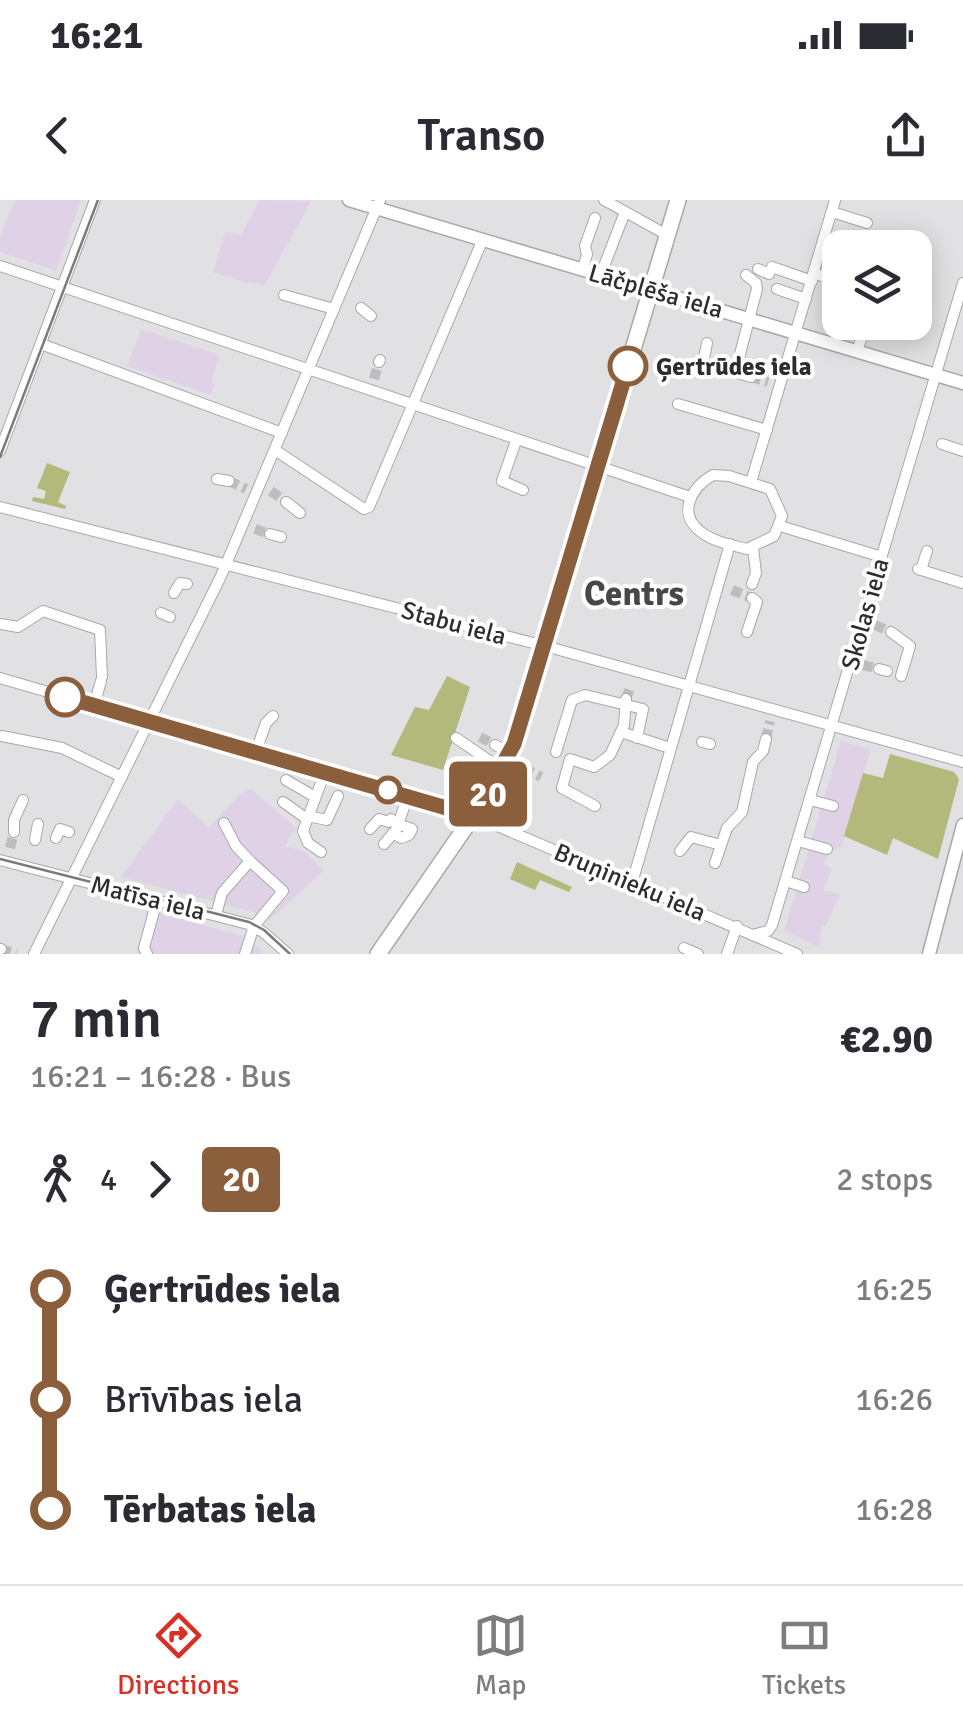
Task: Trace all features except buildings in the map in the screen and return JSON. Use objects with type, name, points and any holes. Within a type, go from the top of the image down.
[{"type":"highway","points":[[378,954],[474,816],[504,757],[545,646],[678,200]]},
{"type":"main road","name":"Lāčplēša iela","points":[[349,200],[378,204],[963,383]]},
{"type":"main road","points":[[929,954],[959,854],[963,825]]},
{"type":"street","points":[[0,450],[95,200]]},
{"type":"street","points":[[604,200],[667,235]]},
{"type":"street","points":[[751,482],[806,298],[826,250],[836,200]]},
{"type":"street","points":[[34,954],[227,564],[249,527],[258,490],[308,370],[346,304],[378,204]]},
{"type":"street","points":[[601,274],[625,212]]},
{"type":"street","points":[[832,212],[867,223]]},
{"type":"street","points":[[583,269],[587,254],[584,246],[595,218]]},
{"type":"street","points":[[276,450],[366,509],[484,239]]},
{"type":"street","points":[[0,266],[690,497]]},
{"type":"street","points":[[758,268],[769,274],[772,267],[822,279]]},
{"type":"street","points":[[735,372],[758,287],[746,274]]},
{"type":"street","name":"Skolas iela","points":[[756,934],[771,929],[960,305],[963,283]]},
{"type":"street","points":[[778,289],[806,298]]},
{"type":"street","points":[[284,295],[346,304],[371,316]]},
{"type":"street","points":[[857,351],[861,340]]},
{"type":"street","points":[[708,343],[702,363],[751,377]]},
{"type":"street","points":[[41,344],[282,433]]},
{"type":"street","points":[[369,391],[374,378]]},
{"type":"street","points":[[768,382],[780,386]]},
{"type":"street","points":[[678,404],[767,430]]},
{"type":"street","points":[[917,437],[963,450]]},
{"type":"street","points":[[516,441],[502,482],[523,490]]},
{"type":"street","points":[[713,475],[751,482],[770,489],[777,498],[782,516],[774,536],[753,548],[704,535],[696,528],[688,508],[696,485],[713,475]]},
{"type":"street","points":[[286,502],[300,513]]},
{"type":"street","name":"Stabu iela","points":[[0,507],[545,646],[963,762]]},
{"type":"street","points":[[780,526],[882,557]]},
{"type":"street","points":[[632,884],[730,544]]},
{"type":"street","points":[[752,584],[756,573],[753,548]]},
{"type":"street","points":[[927,551],[920,570],[962,580]]},
{"type":"street","points":[[174,593],[180,583],[187,584]]},
{"type":"street","points":[[719,585],[732,590]]},
{"type":"street","points":[[198,592],[211,597]]},
{"type":"street","points":[[747,632],[757,602],[752,598]]},
{"type":"street","points":[[0,624],[18,627],[43,610],[96,626],[102,634],[101,679],[94,705]]},
{"type":"street","points":[[863,621],[875,625]]},
{"type":"street","points":[[183,622],[196,628]]},
{"type":"street","points":[[447,635],[450,622]]},
{"type":"street","points":[[891,632],[910,646],[901,676]]},
{"type":"street","points":[[851,662],[863,665]]},
{"type":"street","points":[[630,685],[634,671]]},
{"type":"street","name":"Bruņinieku iela","points":[[0,678],[474,816],[606,878],[632,884],[797,954]]},
{"type":"street","points":[[556,752],[572,700],[585,695],[626,701],[643,709],[637,738]]},
{"type":"street","points":[[595,806],[562,788],[570,759],[594,767],[610,756],[621,732],[626,701]]},
{"type":"street","points":[[770,722],[773,708]]},
{"type":"street","points":[[256,751],[266,723],[273,716]]},
{"type":"street","points":[[621,732],[670,748]]},
{"type":"street","points":[[674,733],[688,738]]},
{"type":"street","points":[[2,736],[62,748],[122,777]]},
{"type":"street","points":[[456,738],[524,768]]},
{"type":"street","points":[[715,863],[727,828],[742,812],[753,762],[763,751],[766,739]]},
{"type":"street","points":[[320,852],[305,838],[307,818],[324,772]]},
{"type":"street","points":[[286,780],[315,796]]},
{"type":"street","points":[[396,806],[404,795]]},
{"type":"street","points":[[384,844],[404,795]]},
{"type":"street","points":[[283,802],[307,818],[327,820],[338,796]]},
{"type":"street","points":[[14,832],[14,820],[23,800]]},
{"type":"street","points":[[810,800],[832,806]]},
{"type":"street","points":[[370,829],[379,818],[394,825]]},
{"type":"street","points":[[224,823],[236,846],[283,891],[254,926],[245,954]]},
{"type":"street","points":[[36,840],[38,824]]},
{"type":"street","points":[[56,838],[60,829],[90,842]]},
{"type":"street","points":[[680,851],[691,837],[721,845]]},
{"type":"street","points":[[798,841],[828,850]]},
{"type":"street","points":[[4,861],[10,848]]},
{"type":"street","points":[[28,867],[31,853]]},
{"type":"street","name":"Matīsa iela","points":[[4,861],[254,926],[288,954]]},
{"type":"street","points":[[216,915],[222,892],[250,861]]},
{"type":"street","points":[[786,881],[804,887]]},
{"type":"street","points":[[147,954],[144,948],[157,900]]},
{"type":"street","points":[[727,954],[737,926]]},
{"type":"street","points":[[684,948],[698,954]]},
{"type":"shaded area","points":[[15,200],[81,200],[56,271],[0,252],[0,237]]},
{"type":"shaded area","points":[[259,200],[311,201],[265,285],[213,272],[225,232],[241,235]]},
{"type":"shaded area","points":[[141,329],[219,355],[211,395],[127,366]]},
{"type":"shaded area","points":[[841,741],[871,749],[841,847],[828,852],[824,864],[832,868],[823,890],[840,894],[825,927],[822,926],[819,947],[784,931]]},
{"type":"shaded area","points":[[251,789],[296,828],[285,846],[304,851],[324,870],[270,920],[261,914],[121,877],[178,799],[209,827],[239,795]]},
{"type":"shaded area","points":[[148,910],[242,936],[262,950],[261,954],[137,954]]},
{"type":"green space","points":[[47,463],[70,472],[58,502],[65,509],[32,501],[33,497],[44,499],[46,491],[37,488]]},
{"type":"green space","points":[[447,676],[470,687],[443,770],[391,755],[415,707],[429,710]]},
{"type":"green space","points":[[890,754],[954,772],[959,779],[938,859],[893,838],[887,855],[844,836],[863,773],[883,778]]},
{"type":"green space","points":[[517,862],[572,887],[569,892],[540,880],[535,890],[510,879]]},
{"type":"tunnel","points":[[374,379],[379,362]]},
{"type":"tunnel","points":[[751,377],[768,382]]},
{"type":"tunnel","points":[[229,481],[246,489]]},
{"type":"tunnel","points":[[271,491],[286,502]]},
{"type":"tunnel","points":[[255,529],[270,534]]},
{"type":"tunnel","points":[[732,590],[752,598]]},
{"type":"tunnel","points":[[875,625],[891,632]]},
{"type":"tunnel","points":[[863,665],[879,669]]},
{"type":"tunnel","points":[[626,699],[631,685]]},
{"type":"tunnel","points":[[766,739],[770,721]]},
{"type":"tunnel","points":[[480,737],[495,745]]},
{"type":"tunnel","points":[[524,768],[541,777]]},
{"type":"tunnel","points":[[10,848],[14,832]]},
{"type":"tunnel","points":[[1,949],[16,954]]},
{"type":"tram line","points":[[0,457],[98,200]]},
{"type":"tram line","points":[[0,859],[249,922],[290,954]]},
{"type":"bus line","name":"20","points":[[65,697],[474,816],[514,744],[628,366]]},
{"type":"place","name":"Ģertrūdes iela","points":[[628,366]]},
{"type":"district","name":"Centrs","points":[[634,593]]}]
